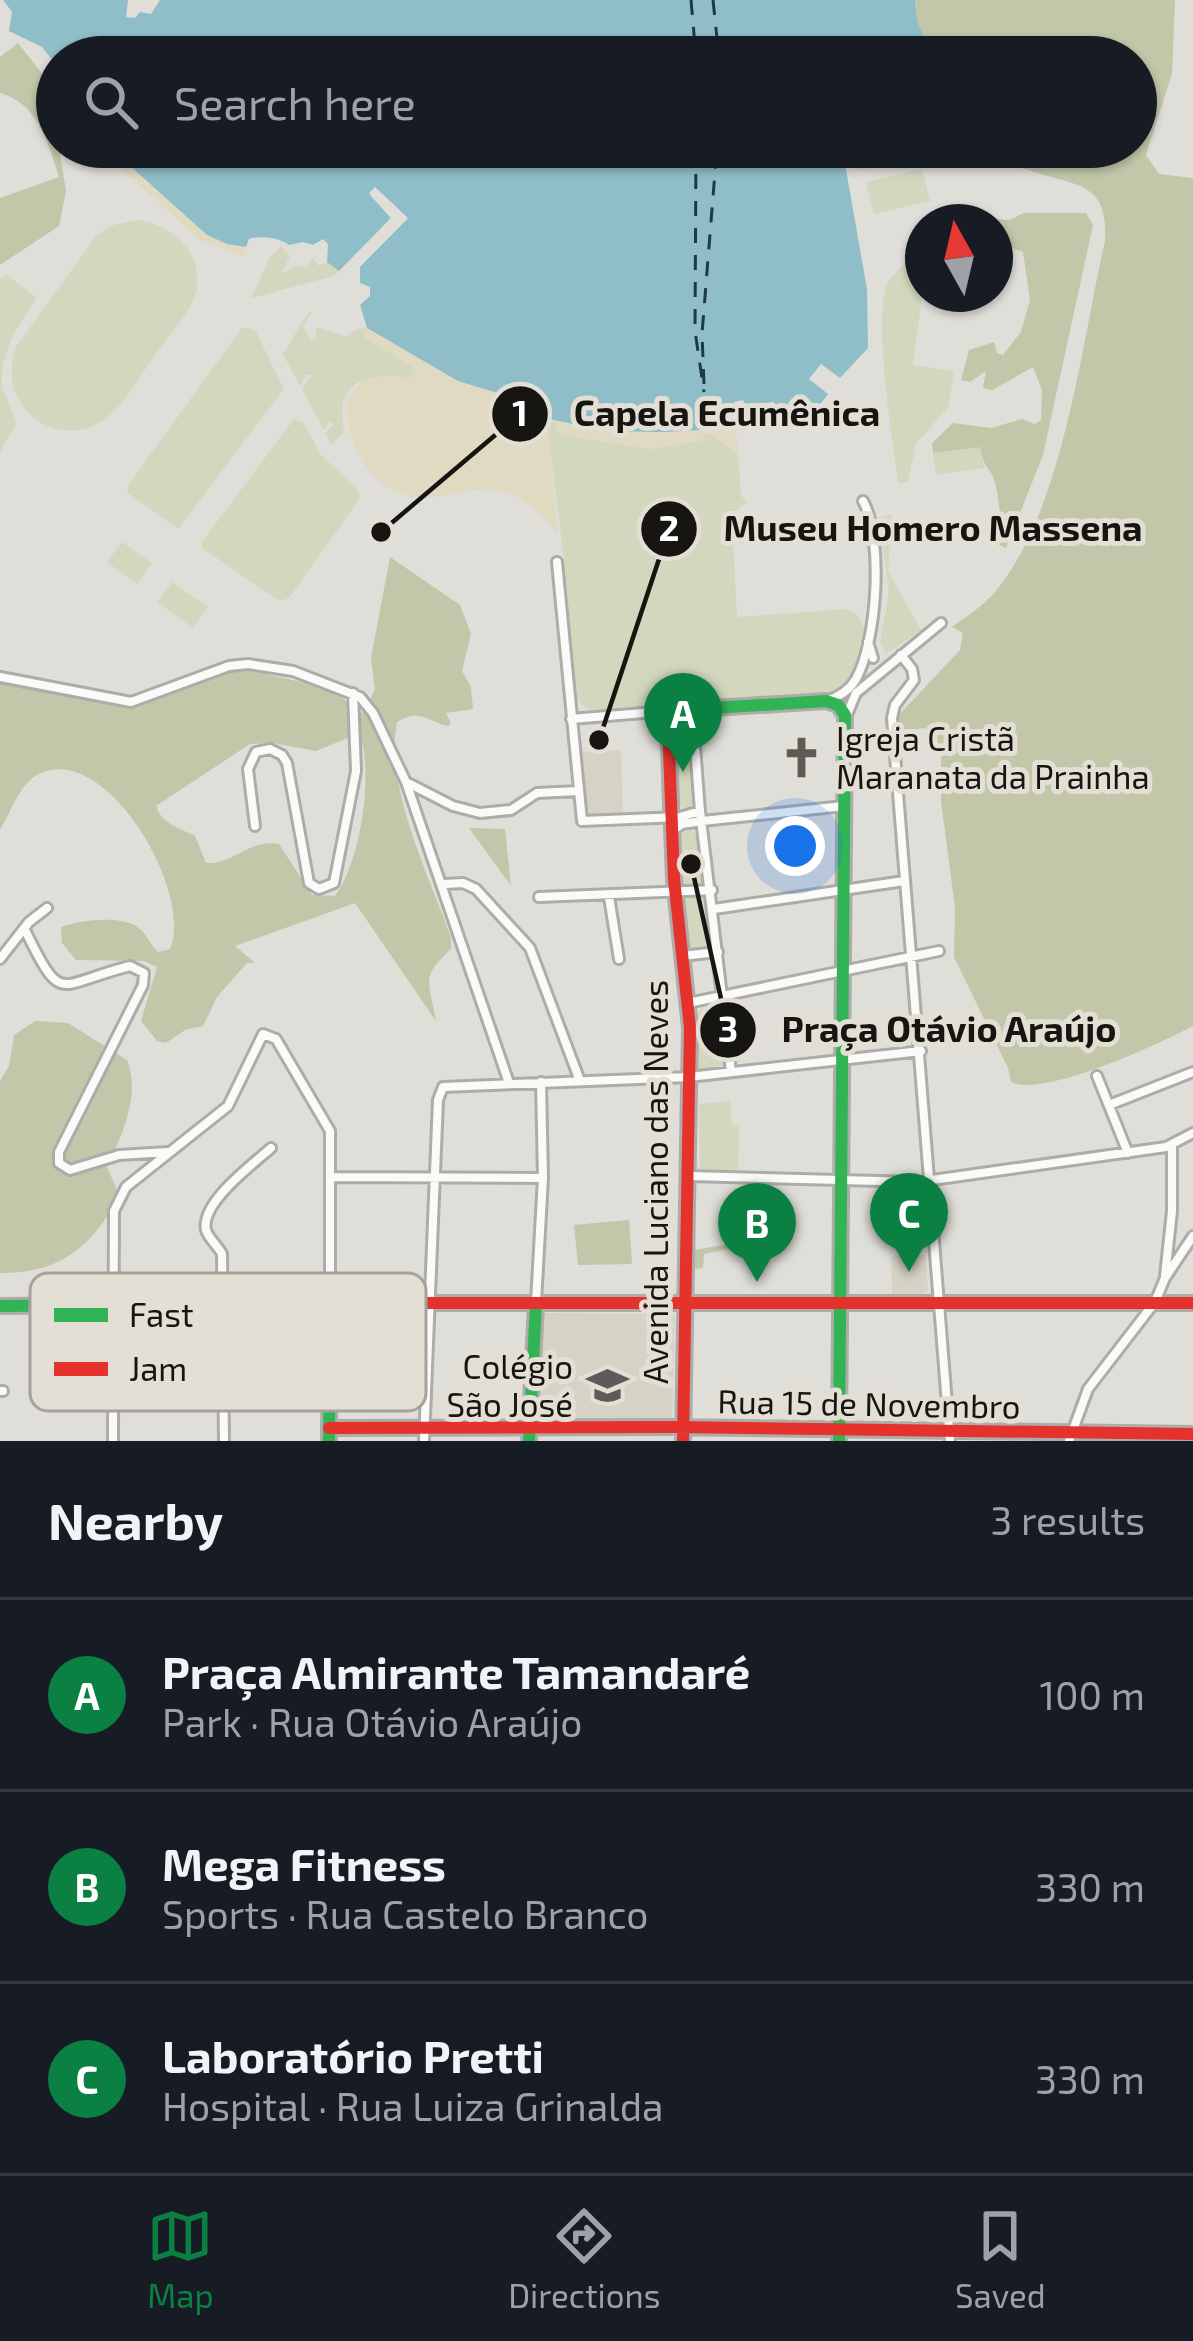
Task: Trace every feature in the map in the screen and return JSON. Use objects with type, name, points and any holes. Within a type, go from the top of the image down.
[{"type":"main road","points":[[668,725],[680,710],[826,701],[842,708],[845,719],[839,1436]]},
{"type":"main road","points":[[668,725],[680,719],[693,721]]},
{"type":"main road","name":"Avenida Luciano das Neves","points":[[668,725],[676,894],[688,1003],[683,1434]]},
{"type":"main road","points":[[529,1436],[536,1303]]},
{"type":"main road","points":[[426,1304],[1193,1303]]},
{"type":"main road","points":[[0,1306],[30,1306]]},
{"type":"main road","name":"Rua 15 de Novembro","points":[[329,1435],[1070,1438],[1193,1434]]},
{"type":"street","points":[[826,701],[847,691],[862,665],[868,640],[875,582],[869,515],[863,501]]},
{"type":"street","points":[[557,562],[582,821],[682,824],[701,816],[844,806]]},
{"type":"street","points":[[862,665],[868,676],[941,623]]},
{"type":"street","points":[[868,640],[877,667]]},
{"type":"street","points":[[897,658],[914,676],[892,713],[950,1437]]},
{"type":"street","points":[[0,676],[131,702],[229,666],[248,664],[293,671],[352,692],[369,706],[406,782],[509,1083]]},
{"type":"street","points":[[862,665],[877,667]]},
{"type":"street","points":[[845,719],[852,696],[877,667]]},
{"type":"street","points":[[255,826],[248,764],[260,750],[274,750],[286,764],[309,884],[319,890],[334,883],[356,771],[352,692]]},
{"type":"street","points":[[571,719],[680,710],[693,721],[731,1072]]},
{"type":"street","points":[[655,712],[668,725]]},
{"type":"street","points":[[406,782],[453,806],[488,813],[511,810],[537,794],[578,791]]},
{"type":"street","points":[[714,909],[904,881]]},
{"type":"street","points":[[444,884],[463,883],[476,889],[530,948],[580,1081]]},
{"type":"street","points":[[539,898],[712,890]]},
{"type":"street","points":[[609,897],[619,959]]},
{"type":"street","points":[[0,959],[47,908]]},
{"type":"street","points":[[24,928],[47,975],[58,984],[130,966],[144,973],[143,985],[59,1153],[59,1163],[74,1170],[119,1155],[171,1152]]},
{"type":"street","points":[[688,1003],[939,951]]},
{"type":"street","points":[[682,956],[718,952]]},
{"type":"street","points":[[111,1273],[111,1223],[126,1187],[233,1100],[258,1038],[267,1033],[276,1039],[325,1119],[331,1140],[330,1273]]},
{"type":"street","points":[[426,1398],[438,1100],[443,1088],[689,1077],[921,1051]]},
{"type":"street","points":[[1109,1106],[1193,1072]]},
{"type":"street","points":[[1097,1076],[1128,1153]]},
{"type":"street","points":[[536,1303],[543,1178],[541,1082]]},
{"type":"street","points":[[688,1176],[929,1181],[1172,1146],[1193,1132]]},
{"type":"street","points":[[1165,1278],[1172,1214],[1172,1146]]},
{"type":"street","points":[[223,1273],[222,1254],[206,1228],[211,1209],[271,1148]]},
{"type":"street","points":[[331,1177],[543,1178]]},
{"type":"street","points":[[1070,1438],[1088,1389],[1155,1302],[1193,1236]]},
{"type":"street","points":[[112,1411],[112,1441]]},
{"type":"shaded area","points":[[621,750],[623,818],[584,818],[578,752]]},
{"type":"shaded area","points":[[926,1255],[928,1291],[892,1294],[891,1256]]},
{"type":"shaded area","name":"Colégio São José","points":[[543,1313],[675,1314],[672,1421],[540,1421]]},
{"type":"green space","points":[[915,0],[1175,0],[1172,74],[1157,121],[1157,36],[923,36]]},
{"type":"green space","points":[[18,43],[36,66],[36,122],[23,105],[0,93],[0,57]]},
{"type":"green space","points":[[56,168],[62,168],[66,191],[59,226],[0,265],[0,198],[59,177]]},
{"type":"green space","points":[[1155,168],[1159,174],[1193,178],[1193,1026],[1101,1067],[1027,1085],[1011,1082],[954,957],[955,908],[941,801],[941,750],[933,733],[924,728],[900,732],[898,716],[960,650],[963,633],[952,627],[995,592],[1019,557],[1038,517],[1067,424],[1105,241],[1105,221],[1095,196],[1086,189],[1025,169]]},
{"type":"green space","points":[[922,169],[930,201],[874,214],[866,182]]},
{"type":"green space","points":[[1023,213],[1086,213],[1093,225],[1043,455],[1006,548],[997,544],[998,498],[980,447],[933,453],[932,443],[953,423],[991,428],[1022,419],[1035,424],[1041,420],[1042,390],[1033,367],[992,390],[983,388],[986,371],[970,382],[961,380],[969,350],[994,342],[997,353],[1003,355],[1021,332],[1030,300],[1023,252],[1013,248],[1013,218]]},
{"type":"green space","points":[[136,220],[165,229],[187,249],[197,275],[191,305],[107,418],[81,430],[48,426],[29,413],[16,395],[12,372],[16,347],[96,236],[110,226]]},
{"type":"green space","points":[[281,246],[290,256],[281,274],[298,265],[307,268],[312,257],[319,266],[327,262],[339,271],[251,298],[270,257]]},
{"type":"green space","points":[[905,265],[905,312],[920,312],[913,365],[954,371],[948,407],[916,444],[908,482],[898,483],[882,321],[888,283]]},
{"type":"green space","points":[[7,275],[37,298],[4,362],[2,387],[16,424],[0,452],[0,279]]},
{"type":"green space","points":[[309,311],[303,325],[310,340],[315,340],[317,327],[348,337],[356,329],[367,328],[363,336],[415,368],[410,379],[380,377],[352,387],[344,400],[344,431],[332,445],[325,433],[334,424],[329,422],[324,430],[302,389],[312,375],[306,375],[300,386],[283,354]]},
{"type":"green space","points":[[241,329],[255,330],[284,389],[178,529],[128,493],[127,487]]},
{"type":"green space","points":[[294,419],[303,422],[321,455],[356,488],[360,498],[289,598],[279,601],[201,543]]},
{"type":"green space","points":[[555,421],[557,432],[569,436],[651,449],[704,440],[702,434],[708,433],[738,454],[741,496],[748,502],[732,519],[737,617],[845,609],[856,613],[864,627],[850,686],[820,697],[595,711],[584,706],[575,690],[565,634],[560,561],[564,560],[547,422]]},
{"type":"green space","points":[[981,446],[984,468],[936,475],[933,453]]},
{"type":"green space","points":[[892,515],[888,571],[921,630],[886,654],[880,642],[889,592],[879,517]]},
{"type":"green space","points":[[122,542],[152,563],[137,584],[107,562]]},
{"type":"green space","points":[[390,557],[460,605],[471,634],[462,671],[471,687],[473,709],[446,713],[448,726],[418,716],[405,718],[397,722],[395,747],[411,832],[451,938],[451,949],[429,981],[436,1021],[355,903],[235,946],[255,963],[247,963],[217,997],[203,1026],[185,1030],[166,1043],[157,1041],[141,1021],[157,967],[144,961],[76,960],[62,943],[61,927],[123,921],[140,929],[158,952],[170,949],[174,925],[170,895],[158,862],[119,803],[94,781],[69,770],[43,772],[28,782],[0,830],[0,680],[141,702],[234,671],[252,671],[315,685],[362,713],[375,690],[371,658]],"holes":[[[352,736],[361,739],[366,775],[362,820],[351,863],[335,896],[312,895],[279,844],[259,845],[206,863],[195,836],[167,821],[156,806],[250,744],[316,751]]]},
{"type":"green space","points":[[172,582],[208,607],[193,628],[157,602]]},
{"type":"green space","points":[[681,735],[690,742],[695,800],[687,810],[676,802],[672,742]]},
{"type":"green space","points":[[469,828],[505,829],[511,886]]},
{"type":"green space","points":[[689,829],[700,836],[707,887],[679,890],[677,838]]},
{"type":"green space","points":[[709,896],[712,950],[687,951],[684,897]]},
{"type":"green space","points":[[716,1006],[726,1065],[700,1071],[695,1067],[695,1016],[702,1008]]},
{"type":"green space","points":[[35,1021],[68,1023],[127,1060],[131,1101],[107,1167],[119,1195],[98,1229],[72,1254],[40,1268],[0,1273],[0,1081],[9,1066],[14,1035]]},
{"type":"green space","points":[[730,1101],[732,1125],[739,1125],[738,1171],[700,1169],[699,1104]]},
{"type":"green space","points":[[745,1218],[770,1221],[749,1245],[704,1254],[703,1268],[692,1269],[688,1251],[736,1243]]},
{"type":"green space","points":[[629,1220],[632,1264],[578,1265],[574,1225]]},
{"type":"sand","points":[[121,168],[133,168],[208,235],[246,247],[243,257],[198,239]]},
{"type":"sand","points":[[367,328],[458,381],[545,407],[547,419],[641,432],[736,426],[738,454],[708,433],[702,434],[704,440],[651,449],[569,436],[556,432],[555,422],[547,422],[558,534],[530,505],[498,490],[435,497],[397,492],[369,471],[359,456],[347,402],[363,379],[399,375],[409,379],[415,369],[362,336]]},
{"type":"water","points":[[3,0],[128,0],[126,17],[135,18],[140,12],[151,14],[160,0],[915,0],[923,36],[36,36],[36,44],[9,31],[12,12]]},
{"type":"water","points":[[132,168],[846,168],[867,289],[868,348],[840,378],[821,364],[809,379],[828,394],[806,416],[785,424],[776,425],[774,402],[745,405],[743,400],[734,402],[736,426],[664,432],[570,424],[546,418],[544,407],[458,381],[367,328],[360,305],[370,296],[370,287],[360,283],[360,266],[407,219],[369,194],[391,218],[339,271],[327,262],[328,244],[323,239],[313,245],[289,245],[259,237],[249,239],[246,247],[207,235]]},
{"type":"pier","points":[[375,187],[408,218],[354,273],[355,264],[337,276],[391,218],[369,193]]},
{"type":"ferry route","points":[[691,0],[694,36]]},
{"type":"ferry route","points":[[713,0],[717,36]]},
{"type":"ferry route","points":[[696,168],[695,331],[704,392]]},
{"type":"ferry route","points":[[704,384],[702,334],[715,168]]},
{"type":"traffic: fast","points":[[668,725],[680,710],[826,701],[838,705],[845,715],[839,1441]]},
{"type":"traffic: fast","points":[[529,1441],[536,1303]]},
{"type":"traffic: fast","points":[[0,1306],[30,1306]]},
{"type":"traffic: fast","points":[[329,1411],[329,1441]]},
{"type":"traffic: jam","points":[[671,723],[693,721]]},
{"type":"traffic: jam","points":[[668,725],[674,879],[690,1028],[683,1441]]},
{"type":"traffic: jam","points":[[426,1303],[1193,1303]]},
{"type":"traffic: jam","points":[[329,1428],[1193,1434]]},
{"type":"place","name":"Capela Ecumênica","points":[[381,532]]},
{"type":"place","name":"Museu Homero Massena","points":[[599,740]]},
{"type":"place","name":"Igreja Cristã Maranata da Prainha","points":[[802,758]]},
{"type":"place","name":"Praça Almirante Tamandaré","points":[[683,772]]},
{"type":"place","name":"Praça Otávio Araújo","points":[[691,864]]},
{"type":"place","name":"Laboratório Pretti","points":[[909,1272]]},
{"type":"place","name":"Mega Fitness","points":[[757,1282]]},
{"type":"place","name":"Colégio São José","points":[[607,1386]]}]
